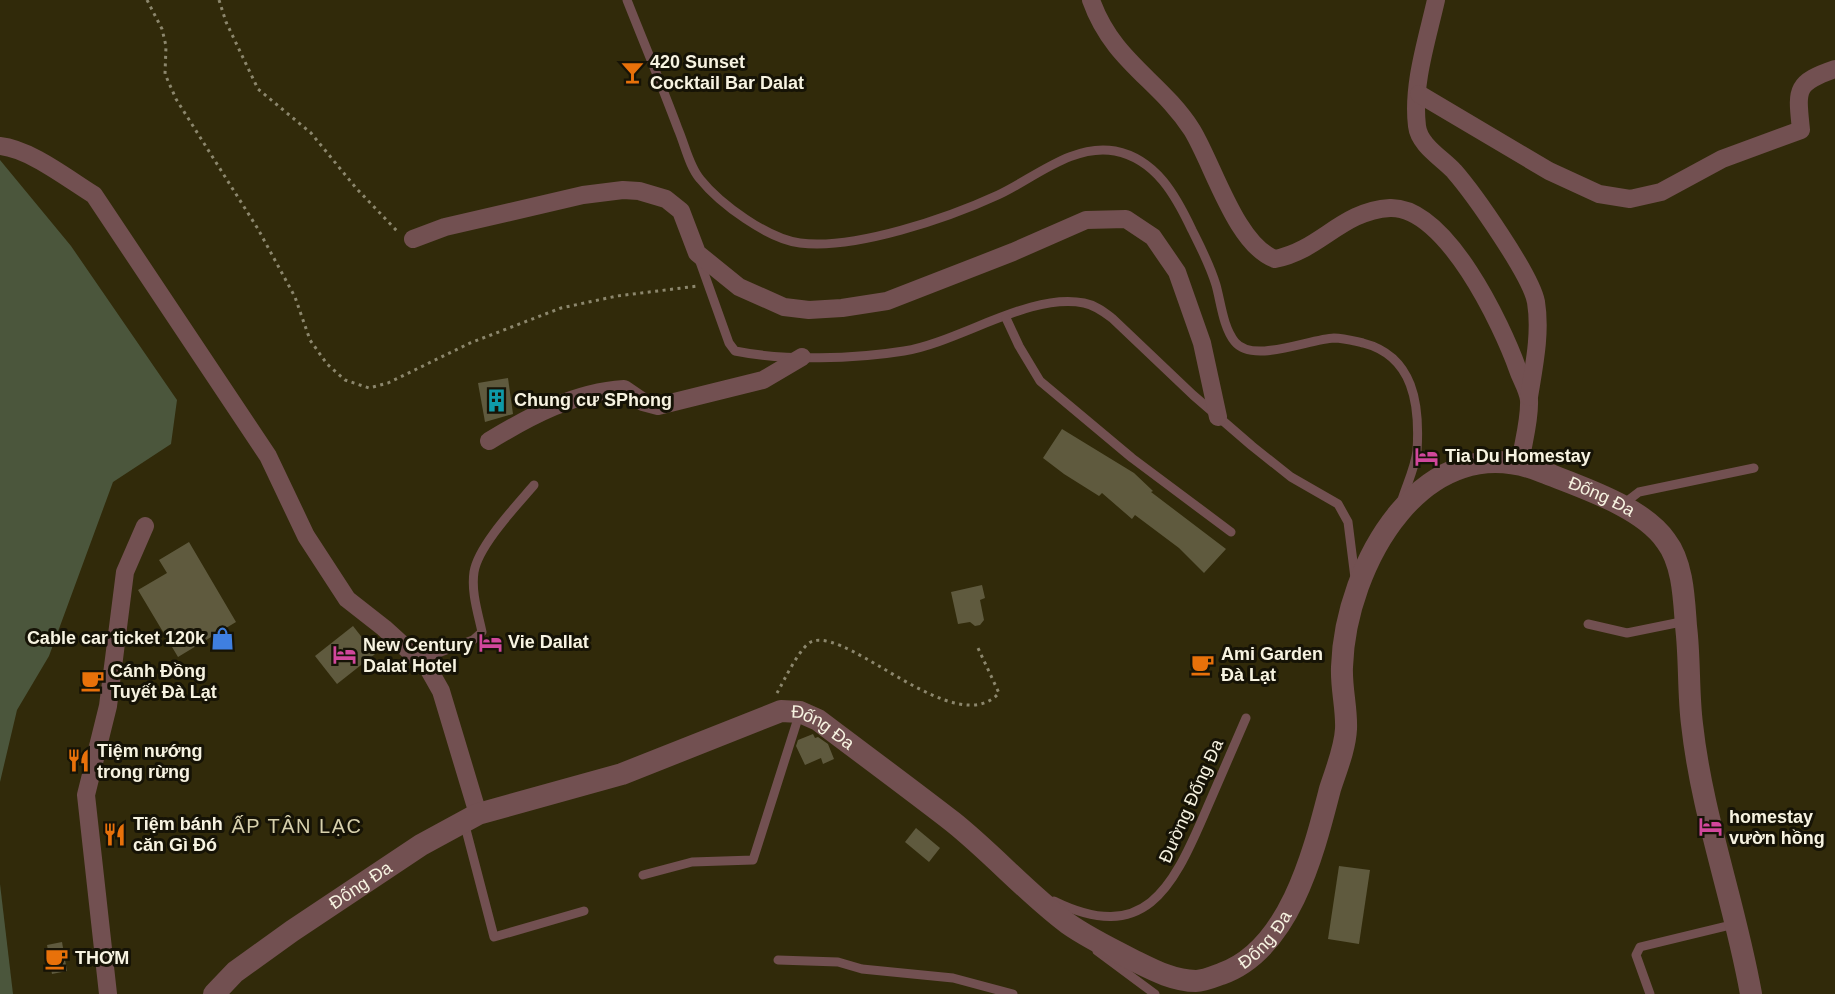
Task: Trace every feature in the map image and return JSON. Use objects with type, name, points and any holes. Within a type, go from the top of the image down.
[{"type":"street","points":[[1091,0],[1096,13],[1122,56],[1168,101],[1192,130],[1230,209],[1248,236],[1264,254],[1275,259],[1293,255],[1361,213],[1393,208],[1412,212],[1432,227],[1452,250],[1492,308],[1529,399]]},
{"type":"street","points":[[1436,0],[1419,94],[1417,126],[1420,136],[1454,171],[1480,206],[1531,288],[1537,313],[1536,353],[1520,463]]},
{"type":"street","points":[[1419,94],[1549,171],[1586,189],[1615,197],[1640,198],[1660,192],[1747,148],[1801,130],[1798,94],[1801,86],[1813,77],[1835,69]]},
{"type":"street","points":[[0,146],[15,150],[53,169],[94,195],[268,456],[306,536],[347,599],[428,669],[441,691],[471,818]]},
{"type":"street","points":[[413,239],[456,224],[584,195],[623,190],[645,193],[666,199],[681,212],[697,253],[739,287],[784,308],[842,308],[887,301],[912,292],[1086,220],[1125,219],[1153,237],[1177,272],[1202,343],[1218,417]]},
{"type":"street","points":[[489,441],[524,420],[580,397],[624,389],[643,402],[658,406],[763,380],[802,357]]},
{"type":"street","name":"Đống Đa","points":[[214,994],[235,972],[292,931],[422,845],[471,818],[622,774],[775,713],[800,712],[818,720],[956,825],[1067,923],[1147,967],[1167,975],[1198,982],[1229,972],[1258,952],[1283,918],[1311,860],[1346,731],[1342,665],[1357,589],[1389,521],[1437,477],[1469,465],[1520,463],[1620,506],[1642,518],[1670,545],[1681,581],[1686,621],[1692,724],[1716,854],[1751,994]]},
{"type":"street","points":[[108,994],[86,795],[108,706],[125,572],[145,526]]},
{"type":"lane","points":[[627,0],[698,178],[729,206],[780,238],[800,243],[838,243],[882,234],[970,207],[1007,191],[1047,168],[1083,154],[1114,151],[1132,156],[1149,167],[1166,183],[1181,203],[1210,264],[1227,327],[1233,340],[1241,347],[1250,351],[1288,347],[1333,338],[1345,339],[1381,349],[1400,364],[1408,376],[1413,394],[1417,452],[1398,513]]},
{"type":"lane","points":[[697,253],[729,343],[735,351],[802,357],[872,356],[905,351],[1046,303],[1084,303],[1097,308],[1112,318],[1218,417],[1292,477],[1338,504],[1348,522],[1357,589]]},
{"type":"lane","points":[[1006,318],[1019,346],[1040,381],[1132,458],[1231,532]]},
{"type":"lane","points":[[1620,506],[1639,492],[1754,468]]},
{"type":"lane","points":[[418,660],[473,640],[482,632],[474,591],[474,570],[508,514],[534,485]]},
{"type":"lane","points":[[1587,624],[1627,633],[1686,621]]},
{"type":"lane","points":[[643,875],[692,862],[753,860],[800,712]]},
{"type":"lane","name":"Đường Đống Đa","points":[[1030,890],[1078,913],[1093,917],[1134,913],[1153,901],[1182,867],[1246,718]]},
{"type":"lane","points":[[471,818],[494,937],[584,911]]},
{"type":"lane","points":[[1067,923],[1119,970],[1155,994]]},
{"type":"lane","points":[[1650,994],[1636,955],[1640,947],[1735,924]]},
{"type":"lane","points":[[778,960],[838,962],[862,969],[953,978],[1013,994]]},
{"type":"path","points":[[147,0],[162,29],[166,46],[165,74],[176,99],[258,230],[295,297],[310,340],[327,364],[345,380],[369,388],[388,383],[470,343],[561,308],[617,296],[708,285]]},
{"type":"path","points":[[219,0],[226,22],[258,89],[311,133],[388,225],[402,235],[413,239]]},
{"type":"path","points":[[775,713],[777,693],[802,649],[812,641],[821,640],[846,648],[932,695],[972,703],[984,703],[999,693],[978,648]]},
{"type":"green space","points":[[0,160],[71,246],[177,400],[171,444],[113,482],[49,656],[17,710],[0,782]]},
{"type":"green space","points":[[0,884],[13,994],[0,994]]},
{"type":"building","name":"Chung cư SPhong","points":[[508,378],[513,414],[485,422],[478,383]]},
{"type":"building","points":[[1062,429],[1134,473],[1153,491],[1151,492],[1226,549],[1204,573],[1179,548],[1135,515],[1132,519],[1102,493],[1099,496],[1064,474],[1043,458]]},
{"type":"building","points":[[189,542],[236,622],[178,657],[138,590],[167,573],[159,560]]},
{"type":"building","points":[[982,585],[985,598],[980,600],[984,620],[980,625],[975,626],[970,622],[958,624],[951,592]]},
{"type":"building","name":"New Century Dalat Hotel","points":[[353,626],[375,654],[337,684],[315,656]]},
{"type":"building","points":[[813,734],[815,738],[818,737],[828,744],[834,759],[823,764],[821,758],[805,765],[796,746],[798,740]]},
{"type":"building","points":[[916,828],[940,848],[929,862],[905,842]]},
{"type":"building","points":[[1339,866],[1370,870],[1359,944],[1328,939]]},
{"type":"building","name":"THƠM","points":[[62,942],[67,971],[52,974],[47,945]]},
{"type":"place","name":"420 Sunset Cocktail Bar Dalat","points":[[632,72]]},
{"type":"place","name":"Chung cư SPhong","points":[[496,400]]},
{"type":"place","name":"Tia Du Homestay","points":[[1427,456]]},
{"type":"place","name":"Cable car ticket 120k","points":[[223,638]]},
{"type":"place","name":"Vie Dallat","points":[[490,642]]},
{"type":"place","name":"New Century Dalat Hotel","points":[[345,655]]},
{"type":"place","name":"Ami Garden Đà Lạt","points":[[1203,664]]},
{"type":"place","name":"Cánh Đồng Tuyết Đà Lạt","points":[[92,681]]},
{"type":"place","name":"Tiệm nướng trong rừng","points":[[79,761]]},
{"type":"place","name":"homestay vườn hồng","points":[[1711,827]]},
{"type":"place","name":"Tiệm bánh căn Gì Đó","points":[[115,834]]},
{"type":"place","name":"THƠM","points":[[57,958]]},
{"type":"district","name":"ẤP TÂN LẠC","points":[[297,826]]}]
